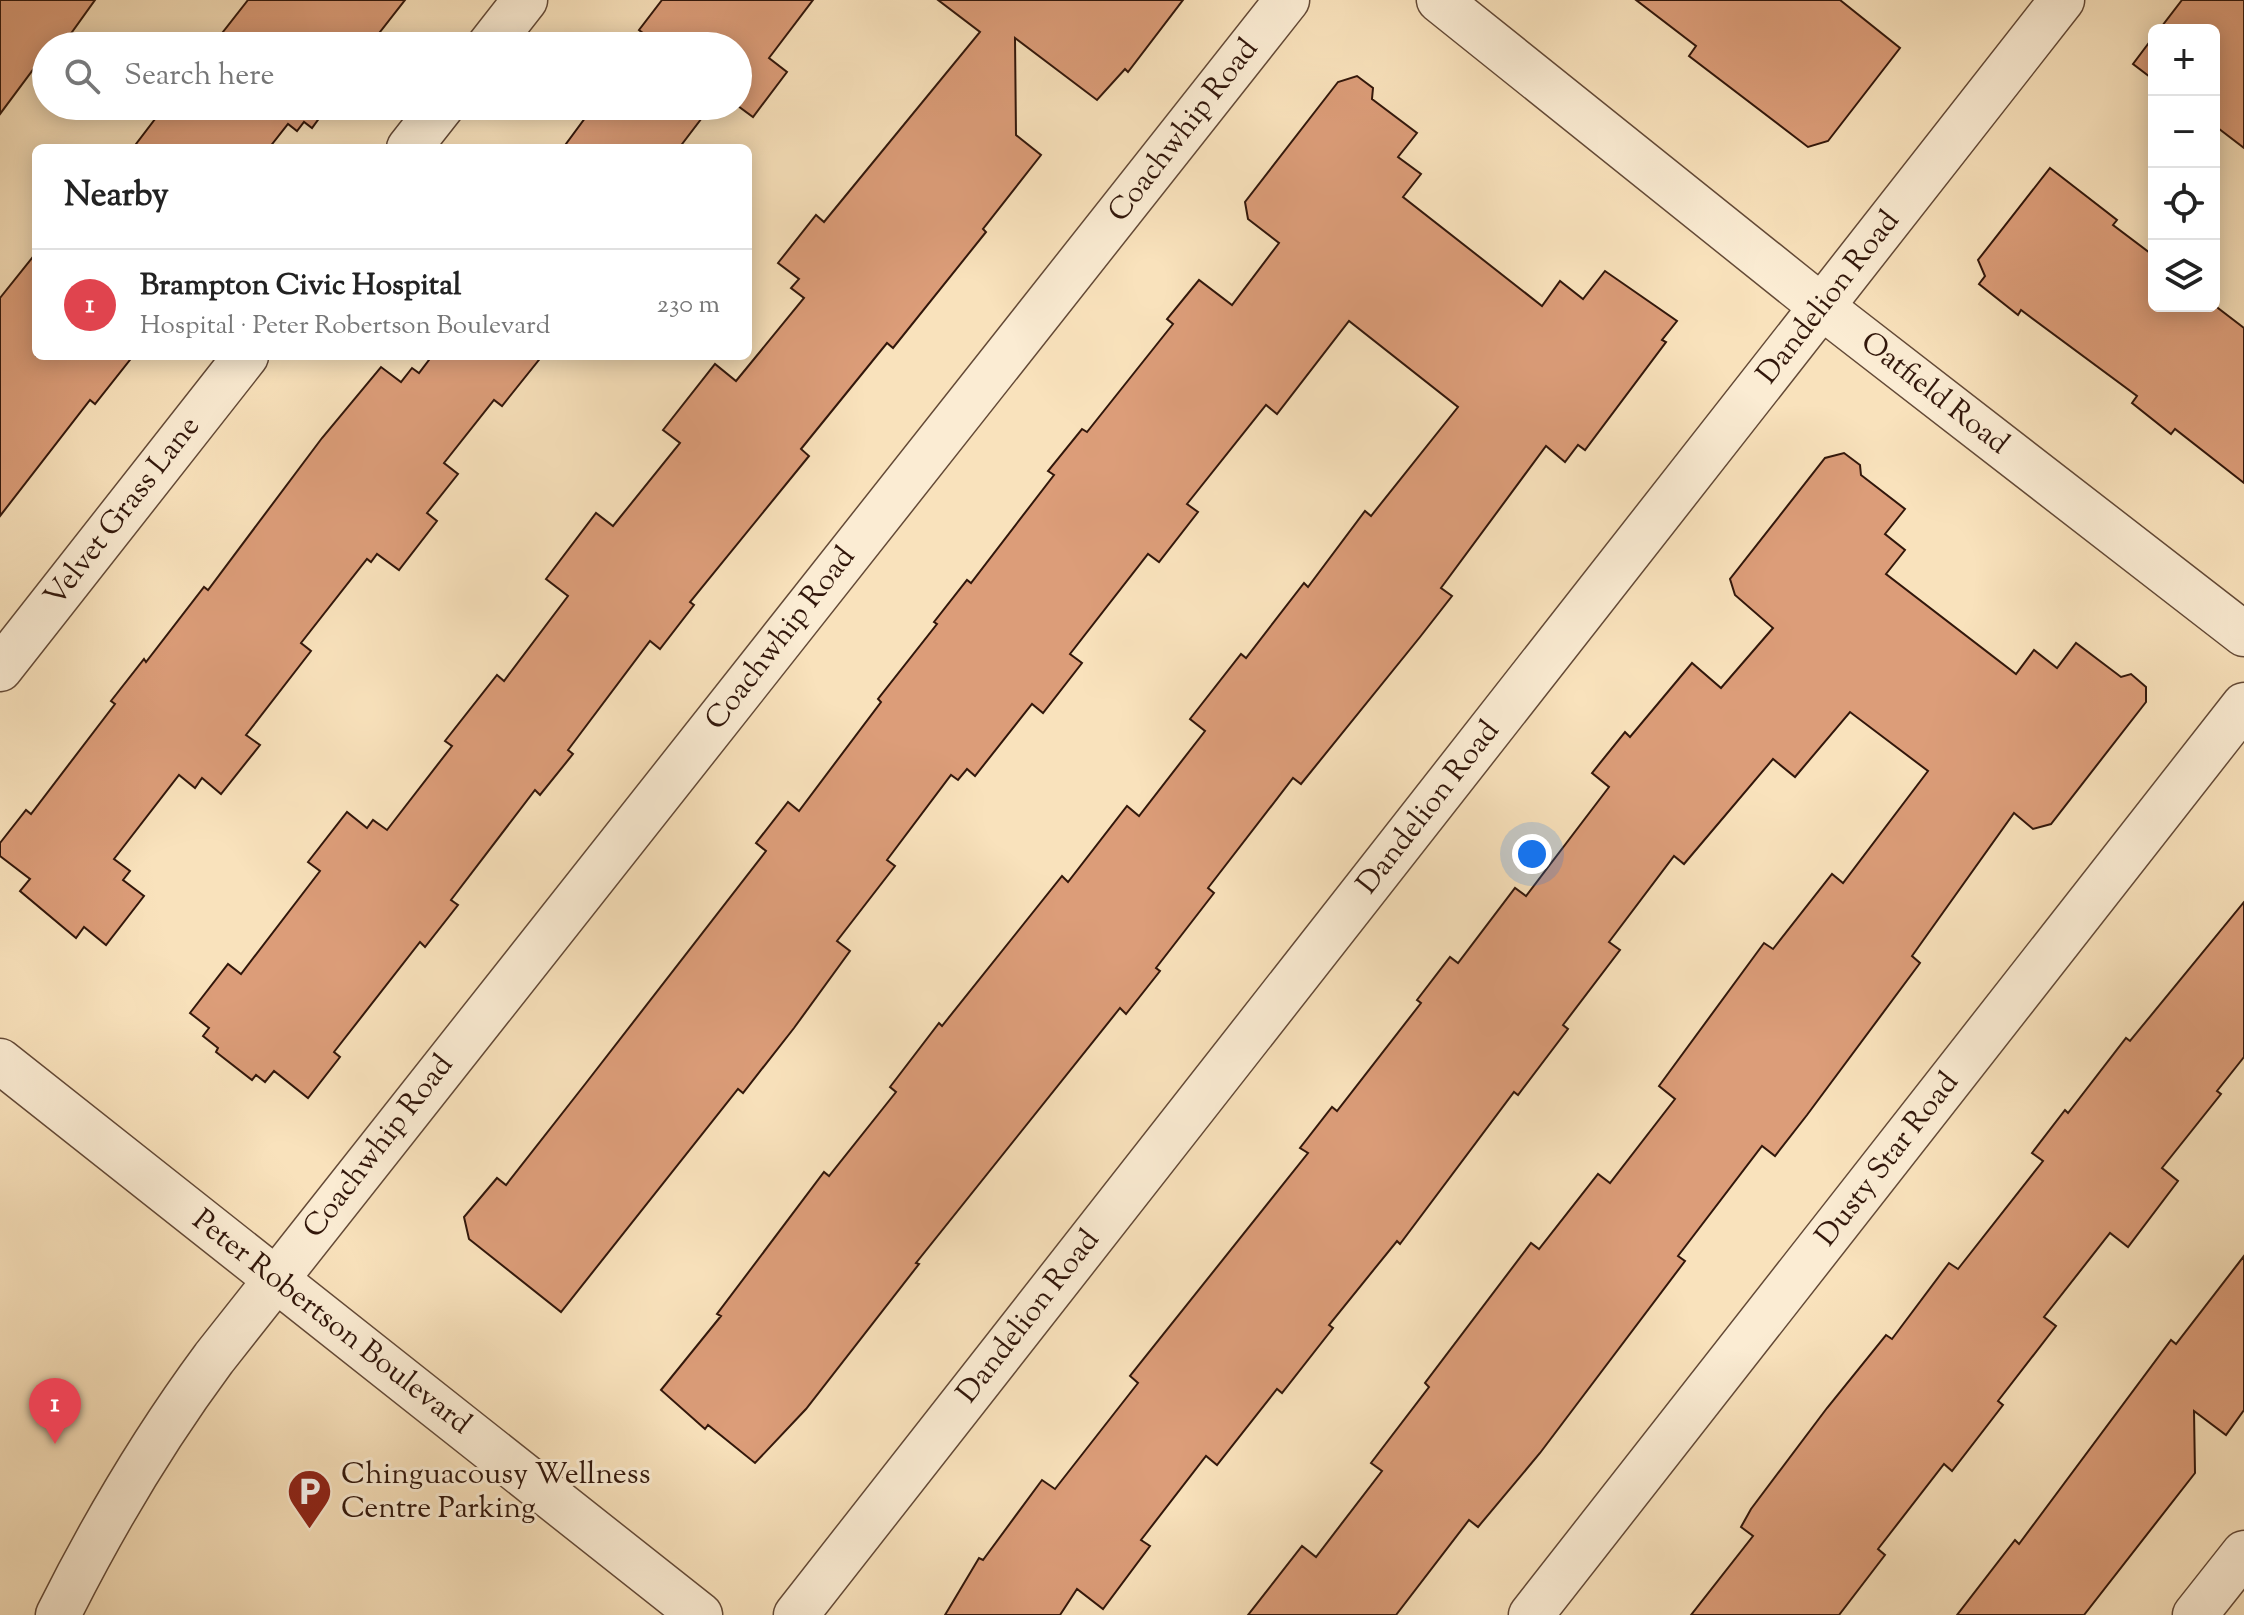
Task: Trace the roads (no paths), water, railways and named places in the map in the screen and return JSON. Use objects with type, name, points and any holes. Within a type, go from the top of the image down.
[{"type":"street","points":[[500,32],[525,0]]},
{"type":"street","name":"Coachwhip Road","points":[[58,1615],[94,1542],[181,1403],[275,1278],[1287,0]]},
{"type":"street","name":"Oatfield Road","points":[[1439,0],[1822,307],[2244,634]]},
{"type":"street","name":"Dandelion Road","points":[[796,1615],[2062,0]]},
{"type":"street","points":[[412,144],[431,120]]},
{"type":"street","name":"Velvet Grass Lane","points":[[0,669],[243,360]]},
{"type":"street","name":"Dusty Star Road","points":[[1531,1615],[2244,705]]},
{"type":"street","name":"Peter Robertson Boulevard","points":[[0,1061],[700,1615]]},
{"type":"street","points":[[2195,1615],[2244,1553]]},
{"type":"place","name":"Brampton Civic Hospital","points":[[55,1444]]},
{"type":"place","name":"Chinguacousy Wellness Centre Parking","points":[[310,1531]]}]
